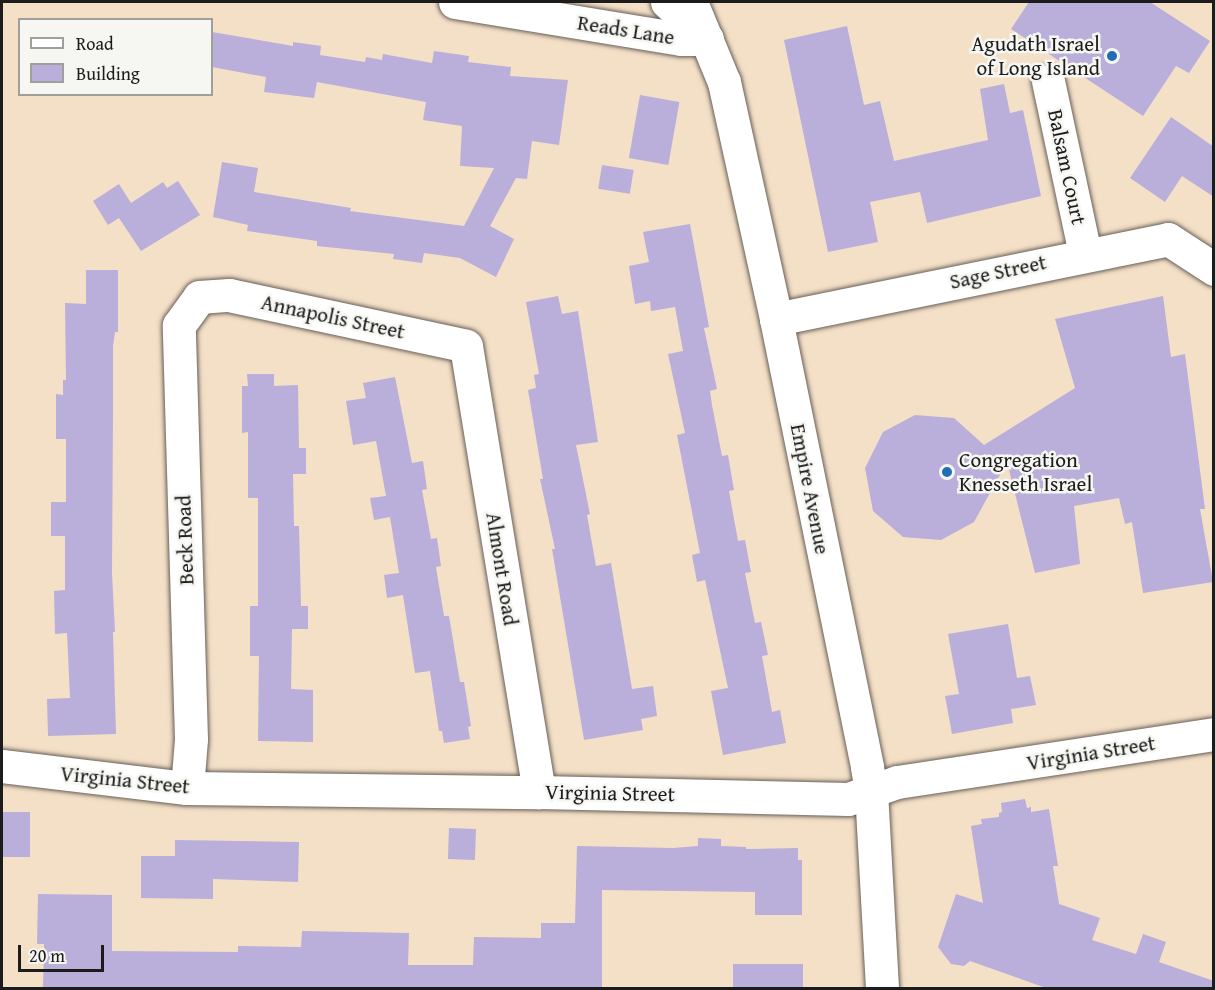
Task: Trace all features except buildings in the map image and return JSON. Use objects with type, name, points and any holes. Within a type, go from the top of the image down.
[{"type":"street","name":"Reads Lane","points":[[455,2],[681,39],[708,39]]},
{"type":"street","name":"Reads Lane","points":[[667,2],[708,39]]},
{"type":"street","name":"Empire Avenue","points":[[691,2],[724,82],[776,320],[871,791],[884,988]]},
{"type":"street","name":"Balsam Court","points":[[1048,81],[1085,254]]},
{"type":"street","name":"Sage Street","points":[[776,320],[1085,254],[1168,239],[1214,268]]},
{"type":"street","name":"Annapolis Street","points":[[199,297],[229,295],[466,346]]},
{"type":"street","name":"Beck Road","points":[[187,788],[191,739],[179,325],[199,297]]},
{"type":"street","name":"Almont Road","points":[[466,346],[539,792]]},
{"type":"street","name":"Virginia Street","points":[[2,766],[187,788],[539,792],[848,799],[897,782],[1214,734]]},
{"type":"place","name":"Agudath Israel of Long Island","points":[[1112,56]]},
{"type":"place","name":"Congregation Knesseth Israel","points":[[947,472]]}]
